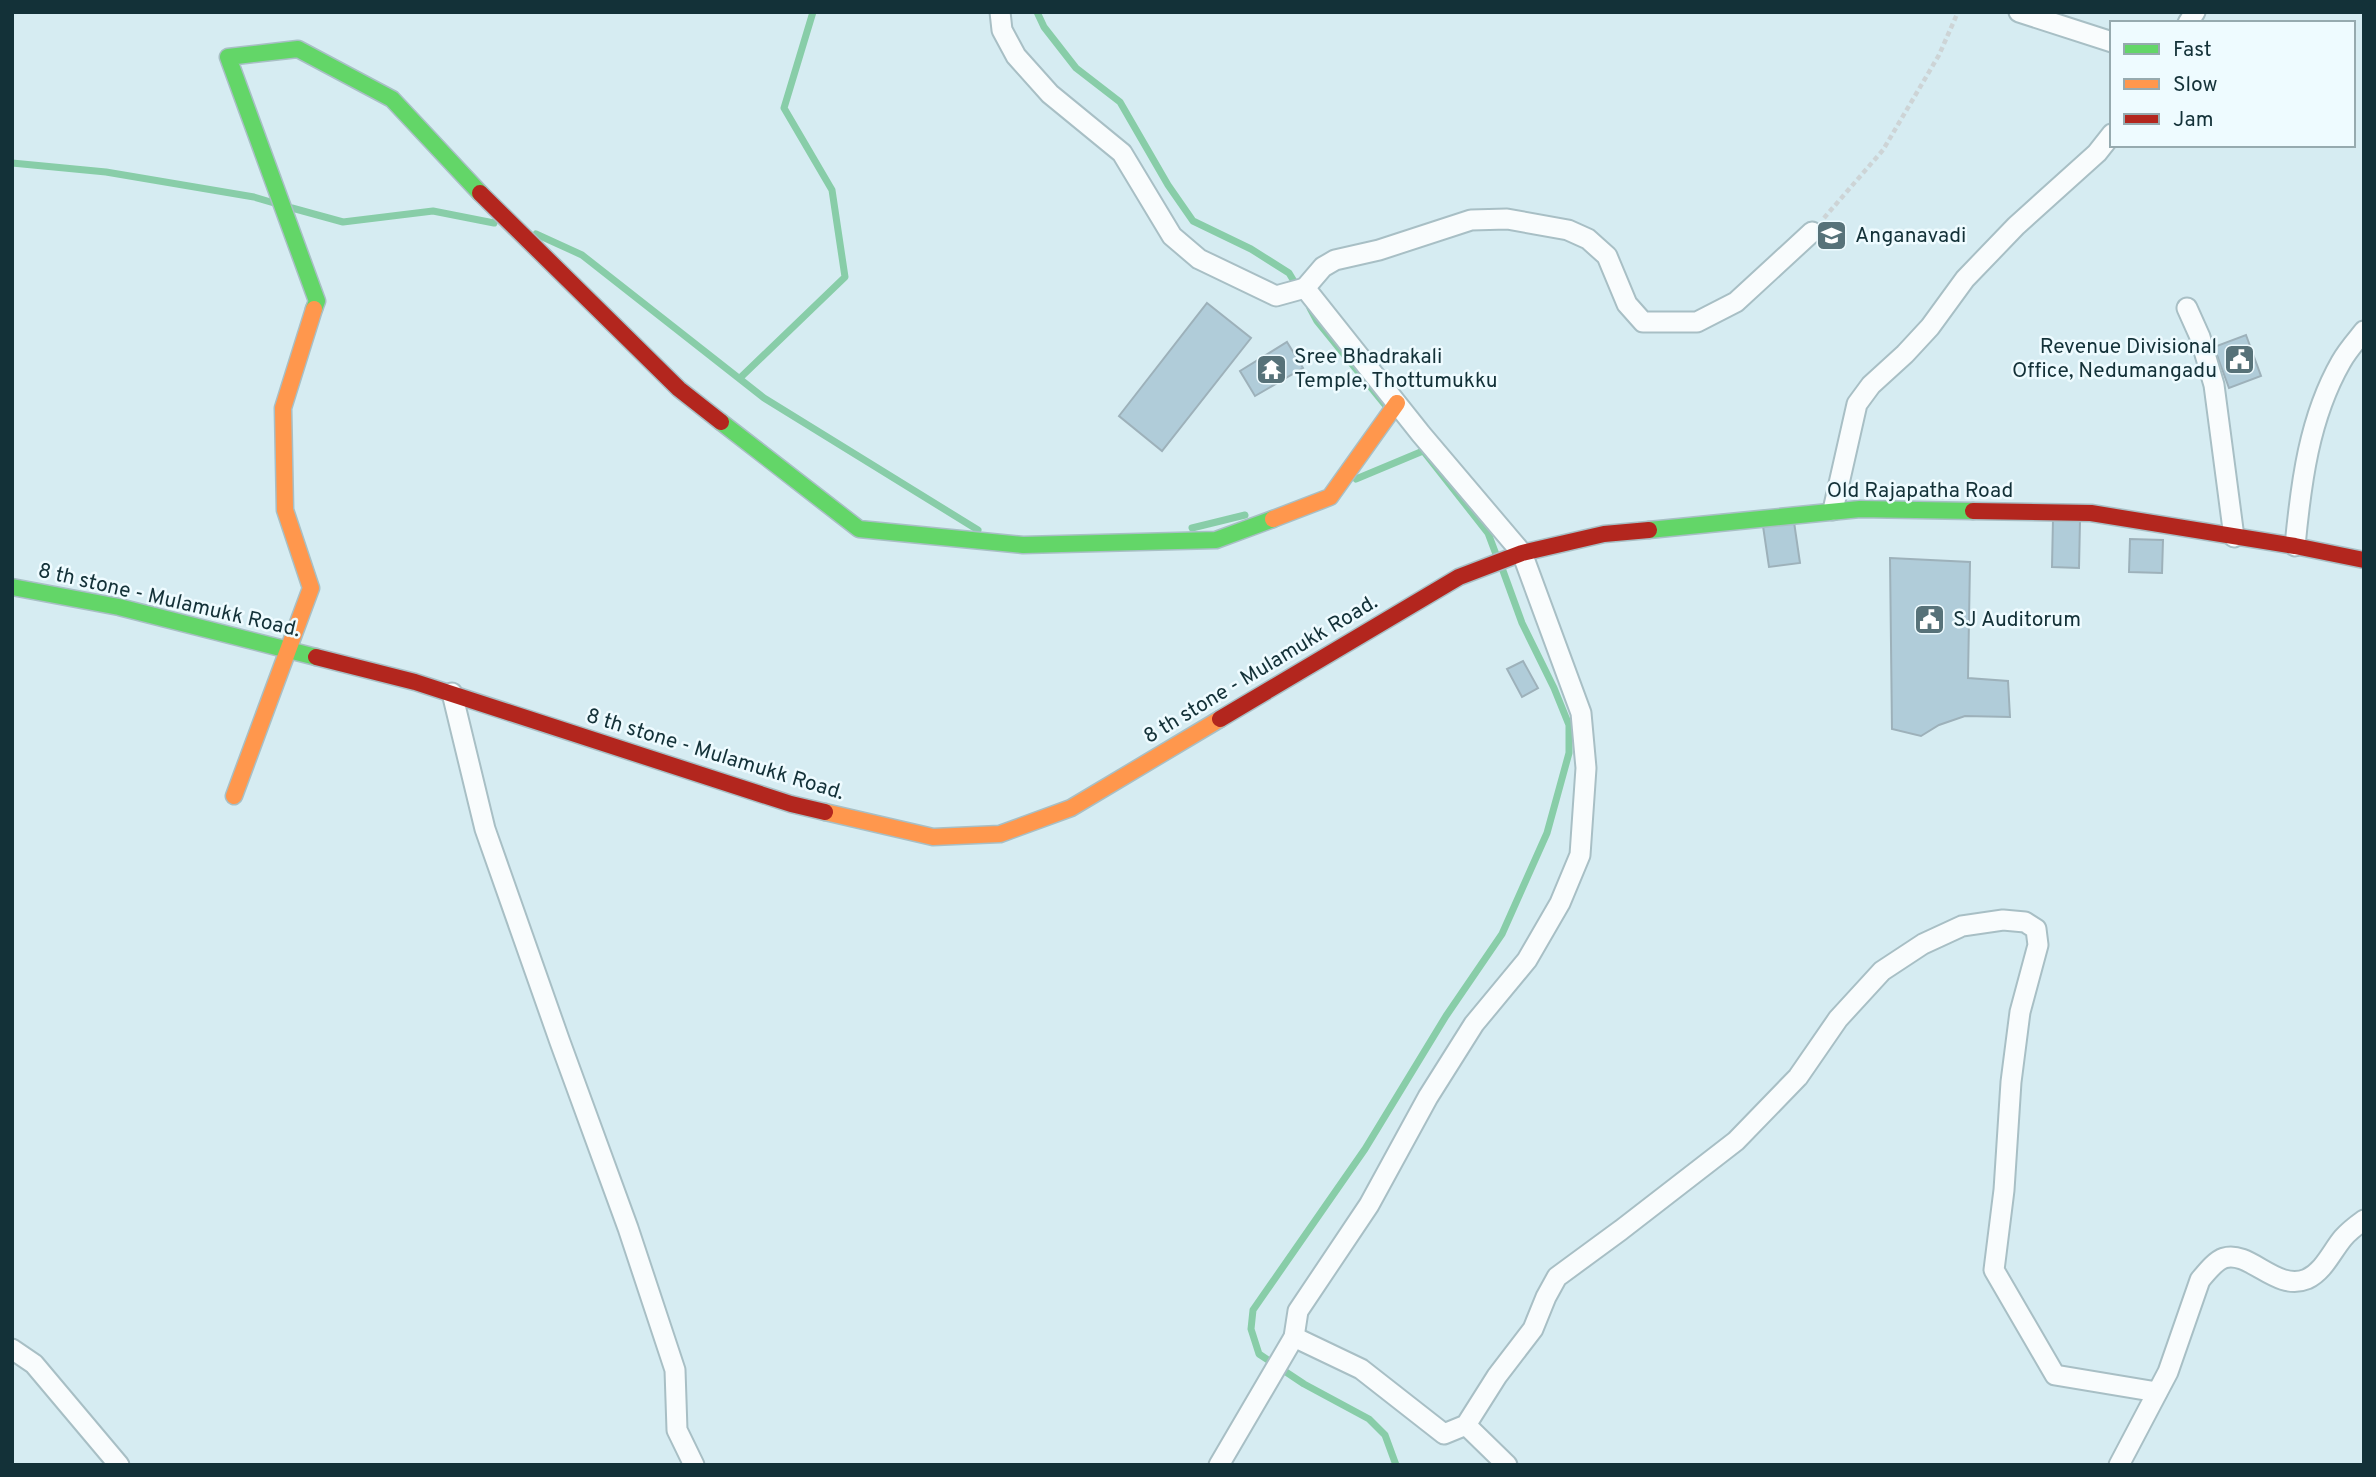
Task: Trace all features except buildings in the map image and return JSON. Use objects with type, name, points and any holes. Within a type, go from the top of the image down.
[{"type":"main road","points":[[234,796],[311,588],[285,510],[283,408],[317,301],[229,57],[298,49],[392,99],[495,209],[679,389],[859,530],[1023,545],[1216,540],[1330,497],[1397,404]]},
{"type":"main road","name":"Old Rajapatha Road","points":[[1479,569],[1518,555],[1604,534],[1860,509],[2091,513],[2364,560]]},
{"type":"main road","name":"8 th stone - Mulamukk Road.","points":[[12,587],[119,607],[415,682],[791,804],[933,837],[1000,834],[1071,808],[1459,577],[1479,569]]},
{"type":"street","points":[[1000,12],[1002,30],[1016,56],[1049,94],[1122,153],[1172,236],[1199,259],[1276,296],[1305,288],[1323,267],[1335,260],[1379,250],[1471,220],[1507,219],[1568,230],[1588,239],[1607,256],[1627,304],[1643,321],[1697,322],[1736,302],[1812,232]]},
{"type":"street","points":[[2019,12],[2110,41]]},
{"type":"street","points":[[1833,510],[1857,404],[1871,384],[1930,327],[1965,279],[2016,226],[2098,153],[2110,137]]},
{"type":"street","points":[[1219,1465],[1286,1353],[1298,1311],[1369,1205],[1428,1097],[1474,1024],[1527,960],[1560,903],[1580,855],[1586,768],[1581,713],[1518,555],[1305,288]]},
{"type":"street","points":[[2187,308],[2200,337],[2214,385],[2234,537]]},
{"type":"street","points":[[2295,546],[2301,483],[2313,434],[2337,370],[2364,331]]},
{"type":"street","points":[[452,694],[485,829],[628,1228],[675,1370],[677,1430],[694,1465]]},
{"type":"street","points":[[1286,1353],[1361,1369],[1444,1434],[1466,1425],[1497,1376],[1533,1329],[1546,1297],[1558,1277],[1736,1140],[1798,1077],[1838,1018],[1882,971],[1923,944],[1962,926],[2003,919],[2025,922],[2036,929],[2038,945],[2020,1012],[1994,1270],[2056,1375],[2157,1392]]},
{"type":"street","points":[[2119,1465],[2168,1372],[2200,1280],[2210,1268],[2224,1258],[2241,1258],[2266,1274],[2293,1282],[2306,1279],[2330,1257],[2343,1238],[2364,1220]]},
{"type":"street","points":[[12,1349],[34,1364],[119,1465]]},
{"type":"street","points":[[1466,1425],[1507,1465]]},
{"type":"path","points":[[1812,232],[1883,150],[1939,55],[1958,12]]},
{"type":"waterway","points":[[740,378],[845,277],[832,190],[784,108],[813,12]]},
{"type":"waterway","points":[[1037,12],[1044,27],[1076,68],[1120,102],[1168,185],[1193,221],[1251,249],[1289,273],[1298,288]]},
{"type":"waterway","points":[[12,163],[106,172],[254,197],[274,203]]},
{"type":"waterway","points":[[292,208],[343,222],[433,211],[494,223]]},
{"type":"waterway","points":[[536,234],[582,255],[764,398],[978,530]]},
{"type":"waterway","points":[[1310,308],[1317,321],[1386,406]]},
{"type":"waterway","points":[[1356,479],[1423,451]]},
{"type":"waterway","points":[[1425,453],[1488,533],[1497,557]]},
{"type":"waterway","points":[[1192,528],[1245,515]]},
{"type":"waterway","points":[[1396,1465],[1385,1435],[1369,1419],[1304,1384],[1259,1354],[1251,1329],[1253,1310],[1365,1149],[1446,1016],[1502,934],[1547,833],[1569,753],[1569,725],[1522,623],[1502,568]]},
{"type":"traffic: fast","points":[[314,309],[317,301],[228,57],[298,49],[392,99],[480,193]]},
{"type":"traffic: fast","points":[[721,422],[859,529],[1023,545],[1216,540],[1273,519]]},
{"type":"traffic: fast","points":[[1649,530],[1860,509],[1973,511]]},
{"type":"traffic: fast","points":[[12,587],[119,607],[316,657]]},
{"type":"traffic: slow","points":[[234,796],[311,588],[285,510],[283,408],[314,309]]},
{"type":"traffic: slow","points":[[1273,519],[1330,497],[1397,403]]},
{"type":"traffic: slow","points":[[825,812],[933,837],[1000,834],[1071,808],[1220,719]]},
{"type":"traffic: jam","points":[[480,193],[679,389],[721,422]]},
{"type":"traffic: jam","points":[[1973,511],[2091,513],[2364,560]]},
{"type":"traffic: jam","points":[[1220,719],[1459,577],[1522,553],[1604,534],[1649,530]]},
{"type":"traffic: jam","points":[[316,657],[415,682],[791,804],[825,812]]},
{"type":"place","name":"Anganavadi","points":[[1832,236]]},
{"type":"place","name":"Revenue Divisional Office, Nedumangadu","points":[[2240,359]]},
{"type":"place","name":"Sree Bhadrakali Temple, Thottumukku","points":[[1271,369]]},
{"type":"place","name":"SJ Auditorum","points":[[1930,620]]}]
